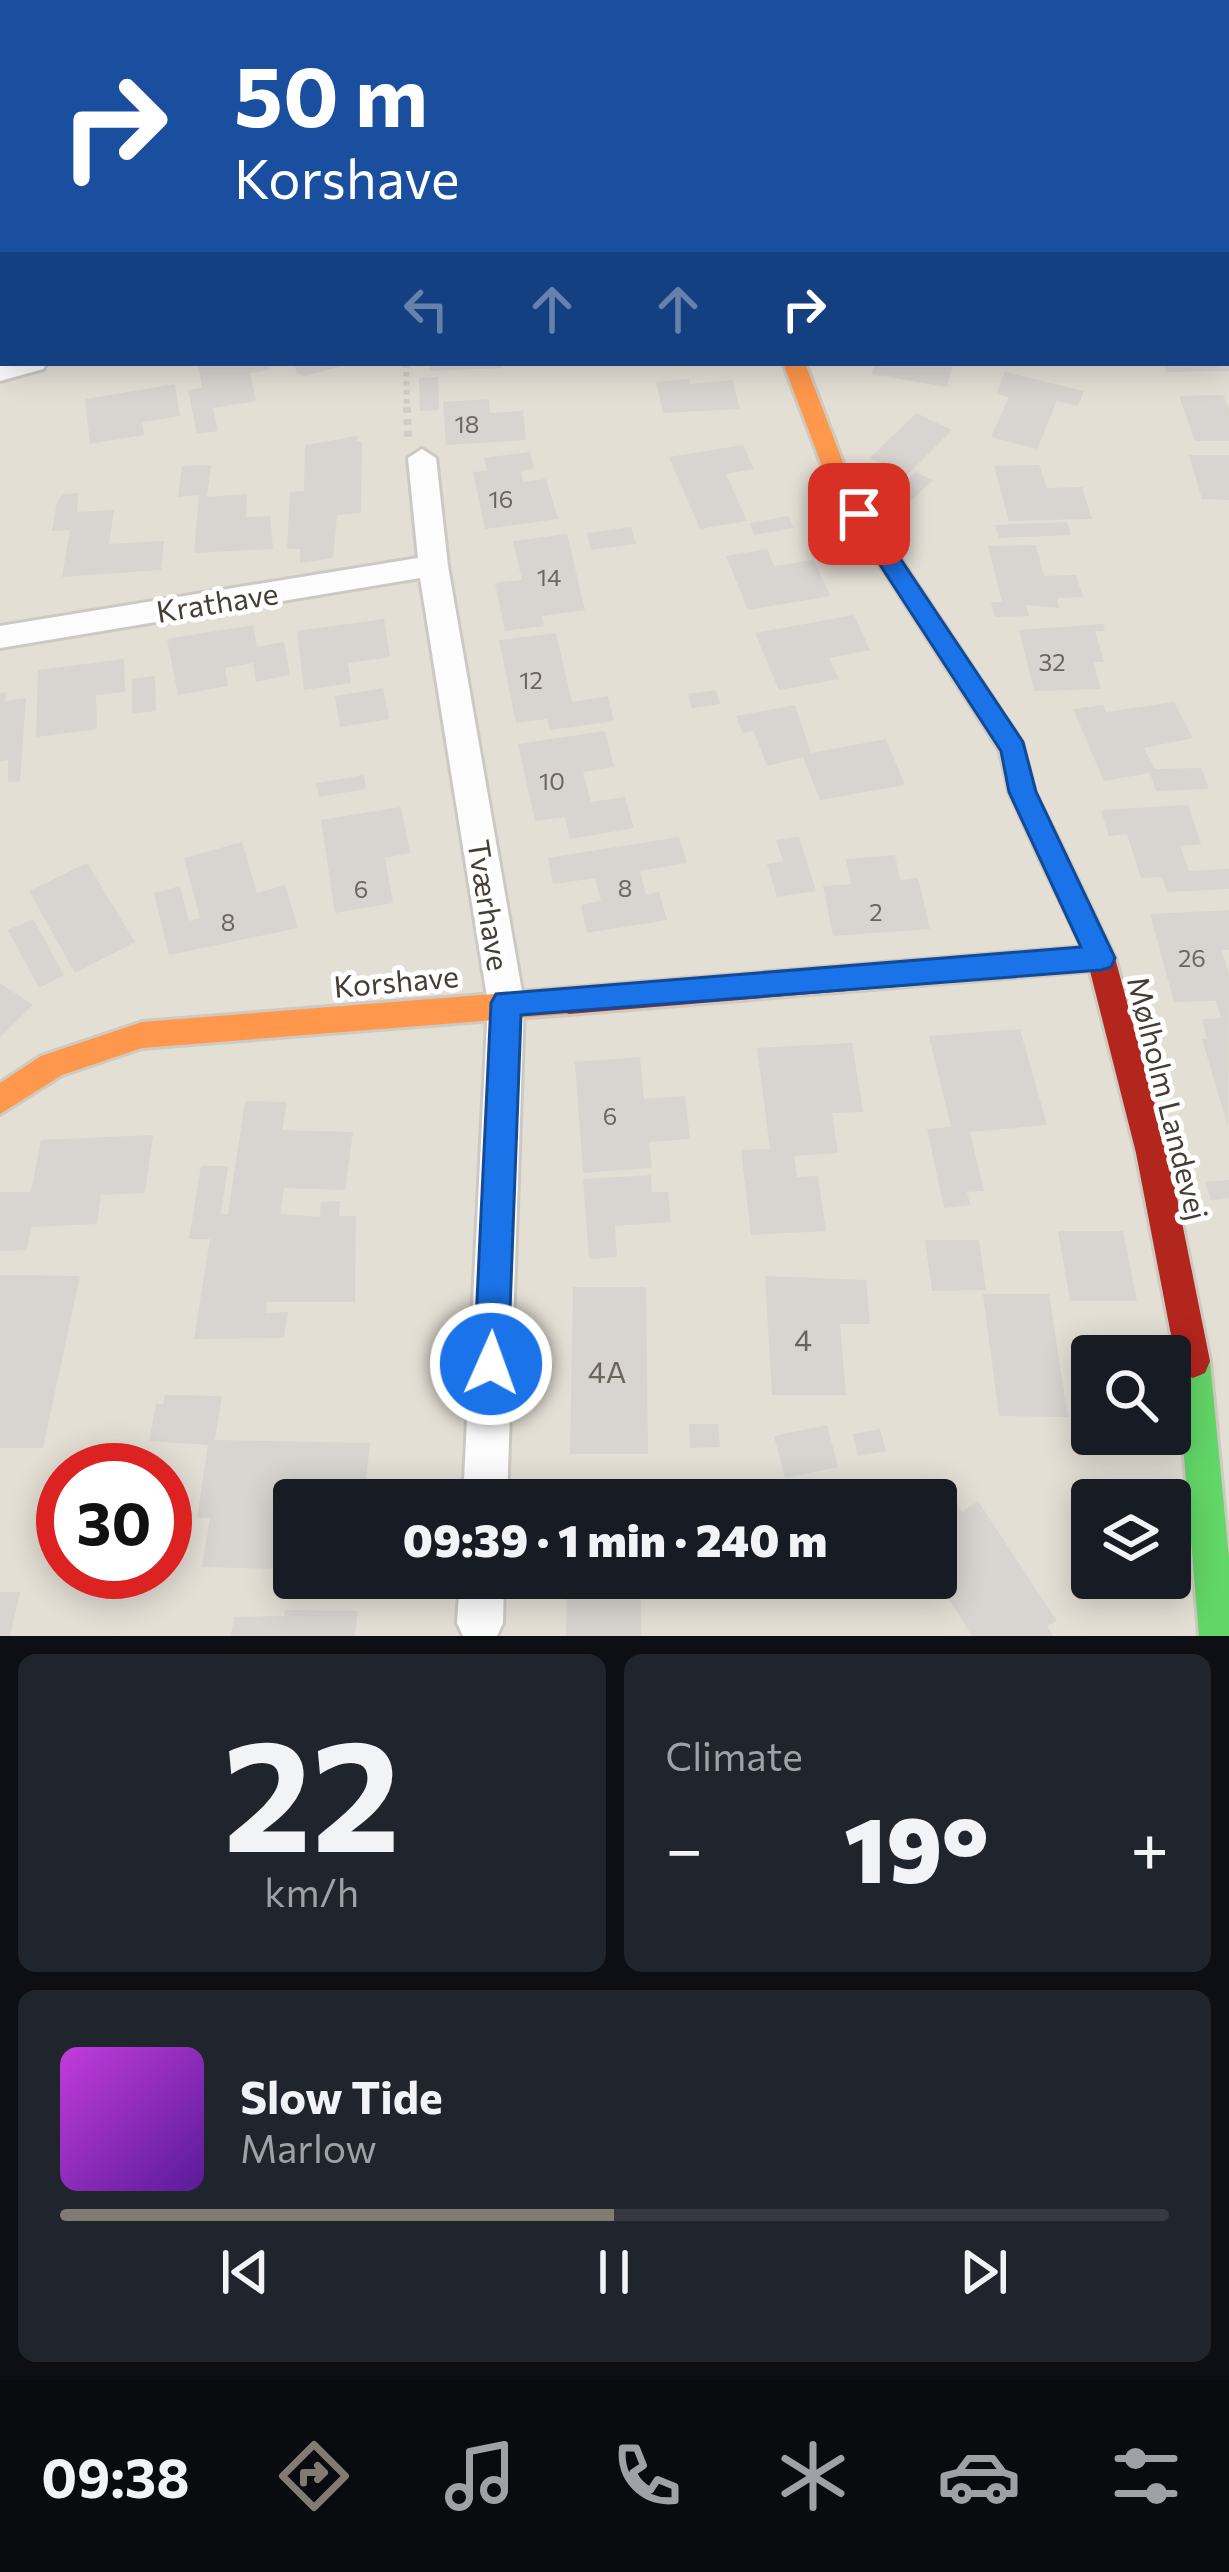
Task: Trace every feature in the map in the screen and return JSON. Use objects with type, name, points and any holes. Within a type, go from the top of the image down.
[{"type":"street","name":"Mølholm Landevej","points":[[795,366],[841,487],[1013,749],[1022,792],[1101,958],[1212,1366],[1218,1636]]},
{"type":"street","name":"Tværhave","points":[[422,458],[434,566],[506,1003],[486,1479]]},
{"type":"street","name":"Krathave","points":[[0,637],[434,566]]},
{"type":"street","name":"Korshave","points":[[0,1100],[52,1065],[142,1035],[1101,958]]},
{"type":"path","points":[[406,366],[408,441],[422,458]]},
{"type":"shaded area","points":[[0,366],[1229,366],[1229,1636],[0,1636]]},
{"type":"building","points":[[198,366],[268,366],[269,370],[250,373],[256,401],[213,408],[218,431],[197,434],[188,390],[202,388]]},
{"type":"building","points":[[295,366],[342,366],[304,376]]},
{"type":"building","points":[[430,366],[503,368],[429,371]]},
{"type":"building","points":[[874,366],[952,366],[947,387],[872,374]]},
{"type":"building","points":[[1165,366],[1229,366],[1229,371],[1166,372]]},
{"type":"building","points":[[1005,372],[1084,391],[1078,406],[1057,401],[1037,449],[991,437],[1009,397],[996,394]]},
{"type":"building","points":[[438,377],[439,410],[420,411],[419,378]]},
{"type":"building","points":[[689,379],[690,384],[732,380],[740,409],[663,413],[656,382]]},
{"type":"building","points":[[175,384],[180,416],[142,422],[144,435],[90,444],[85,399]]},
{"type":"building","points":[[1223,395],[1229,410],[1229,441],[1195,441],[1179,396]]},
{"type":"building","points":[[489,399],[490,413],[523,411],[526,440],[446,445],[443,402]]},
{"type":"building","points":[[916,413],[952,430],[907,475],[870,458]]},
{"type":"building","points":[[357,436],[357,442],[362,441],[361,513],[337,515],[333,558],[300,563],[300,549],[287,549],[290,492],[304,491],[305,445]]},
{"type":"building","points":[[743,445],[754,469],[726,474],[747,521],[700,529],[669,457]]},
{"type":"building","points":[[530,452],[534,469],[521,471],[523,482],[546,479],[558,519],[485,529],[473,472],[487,471],[484,458]]},
{"type":"building","points":[[1189,455],[1229,455],[1229,500],[1202,499]]},
{"type":"building","points":[[211,465],[207,497],[247,494],[246,517],[270,516],[273,549],[194,553],[199,495],[178,497],[182,466]]},
{"type":"building","points":[[1039,465],[1047,488],[1082,487],[1092,519],[1009,521],[994,466]]},
{"type":"building","points":[[916,472],[933,480],[911,501],[895,493]]},
{"type":"building","points":[[78,493],[77,512],[114,510],[109,544],[164,541],[161,570],[62,577],[70,530],[52,531],[57,502],[63,494]]},
{"type":"building","points":[[788,516],[794,528],[754,535],[749,523]]},
{"type":"building","points":[[1067,522],[1071,535],[999,538],[995,525]]},
{"type":"building","points":[[631,527],[636,544],[591,550],[587,533]]},
{"type":"building","points":[[567,534],[585,610],[542,616],[544,626],[505,631],[495,583],[522,580],[513,541]]},
{"type":"building","points":[[1036,545],[1044,576],[1076,575],[1083,597],[1057,598],[1059,608],[1026,605],[1029,616],[995,617],[991,602],[1002,602],[988,546]]},
{"type":"building","points":[[767,549],[774,566],[814,560],[830,596],[748,610],[726,556]]},
{"type":"building","points":[[854,615],[870,650],[829,658],[839,679],[779,690],[755,633]]},
{"type":"building","points":[[384,619],[390,657],[348,663],[351,683],[304,690],[297,631]]},
{"type":"building","points":[[1103,624],[1105,631],[1095,631],[1104,662],[1093,662],[1101,689],[1034,691],[1019,630]]},
{"type":"building","points":[[253,625],[257,647],[284,642],[290,675],[256,682],[253,663],[225,668],[228,686],[178,695],[167,639]]},
{"type":"building","points":[[556,633],[572,702],[608,696],[614,721],[550,730],[547,719],[516,723],[499,640]]},
{"type":"building","points":[[124,659],[125,692],[96,695],[97,729],[36,737],[38,670]]},
{"type":"building","points":[[155,676],[156,711],[132,714],[132,679]]},
{"type":"building","points":[[383,688],[389,719],[340,727],[335,696]]},
{"type":"building","points":[[716,690],[720,704],[692,708],[688,694]]},
{"type":"building","points":[[6,692],[5,701],[26,698],[20,781],[8,782],[8,760],[0,761],[0,693]]},
{"type":"building","points":[[1174,702],[1193,738],[1144,748],[1155,769],[1201,768],[1209,789],[1156,791],[1150,773],[1104,781],[1073,709],[1103,705],[1106,712]]},
{"type":"building","points":[[795,705],[811,753],[886,739],[905,785],[820,800],[803,757],[767,766],[754,731],[742,733],[736,716]]},
{"type":"building","points":[[605,731],[614,767],[583,772],[591,802],[625,797],[634,828],[570,839],[565,817],[535,821],[518,744]]},
{"type":"building","points":[[364,775],[366,789],[319,797],[316,783]]},
{"type":"building","points":[[1188,805],[1201,844],[1180,846],[1189,871],[1229,869],[1229,889],[1167,892],[1162,877],[1141,878],[1127,834],[1109,836],[1101,810]]},
{"type":"building","points":[[401,807],[410,853],[385,858],[393,903],[335,913],[321,820]]},
{"type":"building","points":[[679,837],[687,863],[640,871],[646,895],[659,892],[667,920],[587,933],[581,905],[601,901],[595,878],[553,884],[548,858]]},
{"type":"building","points":[[799,837],[816,891],[777,897],[767,864],[783,861],[776,840]]},
{"type":"building","points":[[242,842],[257,893],[285,885],[298,928],[169,955],[154,893],[180,886],[189,921],[200,918],[184,858]]},
{"type":"building","points":[[895,855],[900,880],[918,878],[930,929],[833,936],[823,886],[851,884],[846,859]]},
{"type":"building","points":[[87,863],[135,942],[75,973],[29,891]]},
{"type":"building","points":[[1229,910],[1229,950],[1221,950],[1229,974],[1228,1127],[1202,1039],[1207,1039],[1202,1019],[1221,1018],[1216,1001],[1174,1002],[1150,914]]},
{"type":"building","points":[[33,919],[64,975],[39,988],[8,930]]},
{"type":"building","points":[[0,983],[33,1005],[0,1037]]},
{"type":"building","points":[[1020,1029],[1047,1125],[970,1132],[984,1191],[967,1192],[970,1205],[944,1208],[927,1129],[951,1127],[929,1036]]},
{"type":"building","points":[[852,1043],[863,1112],[832,1113],[838,1153],[794,1156],[797,1177],[818,1176],[826,1231],[751,1235],[741,1150],[770,1149],[757,1048]]},
{"type":"building","points":[[640,1057],[644,1099],[685,1096],[690,1139],[649,1142],[652,1168],[583,1173],[575,1062]]},
{"type":"building","points":[[245,1101],[287,1102],[282,1130],[353,1132],[345,1190],[284,1188],[280,1214],[320,1217],[321,1202],[340,1201],[339,1216],[356,1216],[355,1302],[267,1302],[266,1313],[288,1312],[284,1338],[194,1339],[210,1239],[189,1239],[201,1166],[228,1166],[221,1214],[228,1214]]},
{"type":"building","points":[[153,1135],[145,1193],[101,1195],[97,1224],[31,1227],[27,1250],[0,1251],[0,1192],[31,1192],[41,1140]]},
{"type":"building","points":[[651,1175],[652,1192],[668,1192],[671,1222],[615,1226],[617,1257],[589,1259],[583,1179]]},
{"type":"building","points":[[1229,1180],[1229,1198],[1211,1200],[1205,1182]]},
{"type":"building","points":[[1058,1231],[1123,1231],[1137,1301],[1070,1301]]},
{"type":"building","points":[[925,1240],[979,1240],[986,1290],[932,1291]]},
{"type":"building","points":[[0,1275],[80,1276],[44,1443],[36,1443],[36,1448],[0,1448]]},
{"type":"building","points":[[765,1276],[866,1280],[870,1324],[840,1324],[846,1395],[772,1395]]},
{"type":"building","points":[[573,1287],[646,1287],[648,1454],[570,1454]]},
{"type":"building","points":[[983,1294],[1049,1294],[1068,1417],[999,1416]]},
{"type":"building","points":[[165,1395],[222,1396],[215,1440],[370,1443],[366,1479],[273,1479],[273,1569],[202,1567],[210,1518],[197,1518],[208,1445],[149,1441],[156,1404],[163,1404]]},
{"type":"building","points":[[689,1424],[718,1424],[720,1447],[690,1448]]},
{"type":"building","points":[[827,1425],[838,1467],[785,1478],[774,1436]]},
{"type":"building","points":[[880,1429],[886,1451],[858,1456],[853,1434]]},
{"type":"building","points":[[978,1501],[1057,1621],[1047,1626],[1053,1636],[972,1636],[949,1599],[957,1599],[957,1504],[962,1512]]},
{"type":"building","points":[[0,1592],[20,1592],[10,1636],[0,1636]]},
{"type":"building","points":[[567,1599],[641,1599],[641,1636],[566,1636]]},
{"type":"building","points":[[285,1610],[358,1611],[355,1636],[231,1636],[234,1617],[284,1616]]},
{"type":"traffic: fast","points":[[1193,1361],[1218,1636]]},
{"type":"traffic: slow","points":[[795,366],[841,487],[1013,749],[1022,792],[1050,851]]},
{"type":"traffic: slow","points":[[0,1100],[52,1065],[142,1035],[569,1001]]},
{"type":"traffic: jam","points":[[1050,851],[1101,958],[1152,1153],[1193,1361]]},
{"type":"traffic: jam","points":[[569,1001],[1101,958]]},
{"type":"route","points":[[491,1364],[506,1003],[1101,958],[1022,792],[1013,749],[859,514]]}]
